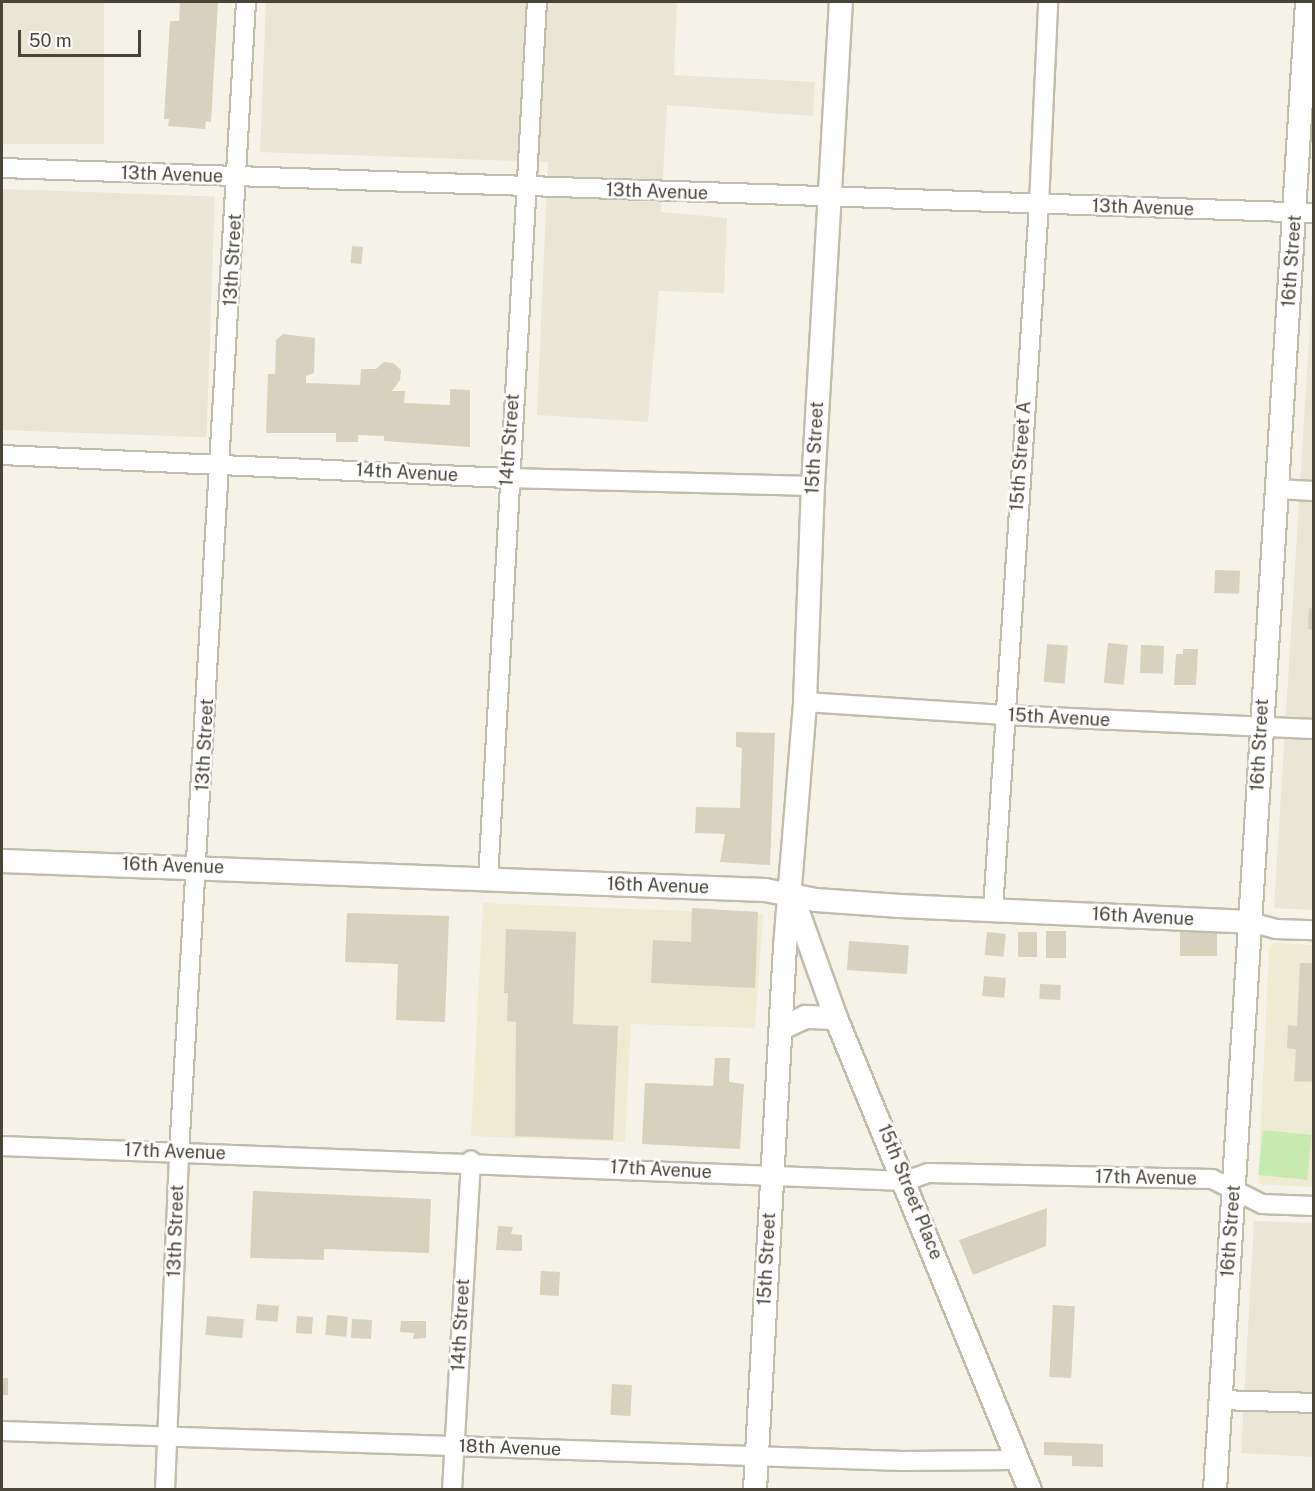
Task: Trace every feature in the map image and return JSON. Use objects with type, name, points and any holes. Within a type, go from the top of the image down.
[{"type":"street","name":"13th Street","points":[[165,1490],[179,1153],[198,867],[246,2]]},
{"type":"street","name":"14th Street","points":[[488,879],[507,478],[537,2]]},
{"type":"street","name":"15th Street","points":[[755,1490],[771,1174],[805,702],[813,486],[842,2]]},
{"type":"street","name":"15th Street A","points":[[993,910],[1039,204],[1048,2]]},
{"type":"street","name":"16th Street","points":[[1215,1490],[1277,489],[1305,213],[1307,2]]},
{"type":"street","name":"13th Avenue","points":[[2,168],[527,188],[1305,213]]},
{"type":"street","name":"14th Avenue","points":[[2,455],[507,478],[813,486]]},
{"type":"street","points":[[1277,489],[1314,491]]},
{"type":"street","name":"15th Avenue","points":[[805,702],[1005,715],[1314,729]]},
{"type":"street","name":"16th Avenue","points":[[2,861],[765,890],[816,900],[1250,922],[1276,929],[1314,930]]},
{"type":"street","name":"15th Street Place","points":[[792,894],[836,1018],[905,1180],[1030,1490]]},
{"type":"street","points":[[782,1028],[806,1017],[836,1018]]},
{"type":"street","name":"17th Avenue","points":[[2,1146],[471,1161],[905,1180],[928,1173],[1212,1179],[1262,1204],[1314,1206]]},
{"type":"street","name":"14th Street","points":[[452,1490],[471,1161]]},
{"type":"street","points":[[1220,1400],[1314,1402]]},
{"type":"street","name":"18th Avenue","points":[[2,1431],[168,1439],[757,1454],[903,1461],[1018,1460]]},
{"type":"shaded area","points":[[2,2],[104,2],[104,144],[2,144]]},
{"type":"shaded area","points":[[266,2],[677,2],[674,75],[815,82],[813,116],[667,105],[661,212],[727,218],[724,293],[659,291],[648,422],[537,415],[548,162],[260,152]]},
{"type":"shaded area","points":[[2,189],[215,196],[206,437],[2,430]]},
{"type":"shaded area","points":[[1313,275],[1313,910],[1274,908]]},
{"type":"shaded area","points":[[483,903],[763,914],[755,1028],[631,1024],[625,1142],[471,1136]]},
{"type":"shaded area","points":[[1274,943],[1313,945],[1313,1187],[1258,1184],[1269,950]]},
{"type":"shaded area","points":[[1254,1221],[1313,1223],[1313,1457],[1241,1453]]},
{"type":"green space","points":[[1263,1130],[1312,1135],[1307,1180],[1258,1175]]},
{"type":"building","points":[[180,2],[218,2],[211,122],[206,121],[205,129],[168,126],[169,119],[164,119],[170,21],[179,21]]},
{"type":"building","points":[[352,246],[363,247],[361,264],[351,263]]},
{"type":"building","points":[[283,334],[315,338],[314,373],[306,376],[306,383],[360,385],[361,369],[376,369],[384,362],[393,363],[401,370],[400,380],[392,391],[405,391],[404,403],[450,405],[450,389],[470,390],[470,447],[384,441],[384,436],[358,435],[358,442],[336,442],[336,433],[266,433],[268,374],[275,374],[276,340]]},
{"type":"building","points":[[1215,570],[1240,571],[1239,594],[1214,593]]},
{"type":"building","points":[[1309,608],[1314,609],[1314,630],[1308,629]]},
{"type":"building","points":[[1108,643],[1128,645],[1124,685],[1104,683]]},
{"type":"building","points":[[1047,644],[1068,646],[1065,684],[1044,682]]},
{"type":"building","points":[[1141,645],[1164,646],[1163,674],[1140,673]]},
{"type":"building","points":[[1183,649],[1198,649],[1196,685],[1174,685],[1176,654],[1183,654]]},
{"type":"building","points":[[736,732],[775,733],[770,865],[720,862],[725,834],[695,833],[696,807],[740,808],[742,748],[736,747]]},
{"type":"building","points":[[692,908],[758,912],[755,988],[651,983],[653,940],[691,942]]},
{"type":"building","points":[[347,913],[449,916],[445,1022],[396,1020],[398,964],[345,962]]},
{"type":"building","points":[[506,929],[576,932],[573,1024],[618,1026],[613,1140],[515,1136],[516,1022],[507,1021],[508,993],[504,993]]},
{"type":"building","points":[[1046,931],[1066,931],[1066,958],[1046,958]]},
{"type":"building","points":[[987,932],[1006,934],[1003,957],[985,955]]},
{"type":"building","points":[[1018,932],[1037,932],[1037,957],[1018,957]]},
{"type":"building","points":[[1180,932],[1217,932],[1217,956],[1180,956]]},
{"type":"building","points":[[849,941],[909,945],[907,974],[847,970]]},
{"type":"building","points":[[1300,963],[1314,963],[1314,1082],[1294,1081],[1296,1049],[1287,1048],[1288,1025],[1297,1026]]},
{"type":"building","points":[[984,976],[1006,978],[1004,998],[982,996]]},
{"type":"building","points":[[1040,984],[1061,985],[1060,1000],[1039,999]]},
{"type":"building","points":[[715,1058],[730,1058],[729,1082],[744,1084],[740,1149],[642,1144],[645,1083],[713,1086]]},
{"type":"building","points":[[253,1191],[431,1199],[429,1253],[324,1249],[324,1260],[250,1258]]},
{"type":"building","points":[[1047,1208],[1046,1246],[973,1275],[959,1240]]},
{"type":"building","points":[[498,1226],[513,1227],[511,1234],[522,1235],[522,1251],[496,1250]]},
{"type":"building","points":[[541,1271],[560,1272],[559,1296],[540,1295]]},
{"type":"building","points":[[257,1304],[279,1306],[278,1322],[256,1320]]},
{"type":"building","points":[[1053,1305],[1075,1306],[1071,1378],[1049,1377]]},
{"type":"building","points":[[327,1315],[348,1317],[346,1337],[325,1335]]},
{"type":"building","points":[[207,1316],[244,1319],[242,1338],[205,1335]]},
{"type":"building","points":[[297,1316],[313,1317],[312,1334],[296,1333]]},
{"type":"building","points":[[352,1319],[372,1320],[371,1339],[351,1338]]},
{"type":"building","points":[[401,1321],[426,1321],[426,1338],[413,1339],[414,1333],[400,1332]]},
{"type":"building","points":[[2,1378],[8,1378],[8,1395],[2,1395]]},
{"type":"building","points":[[612,1384],[632,1385],[630,1416],[610,1415]]},
{"type":"building","points":[[1044,1442],[1103,1444],[1103,1467],[1072,1466],[1072,1456],[1044,1455]]}]
